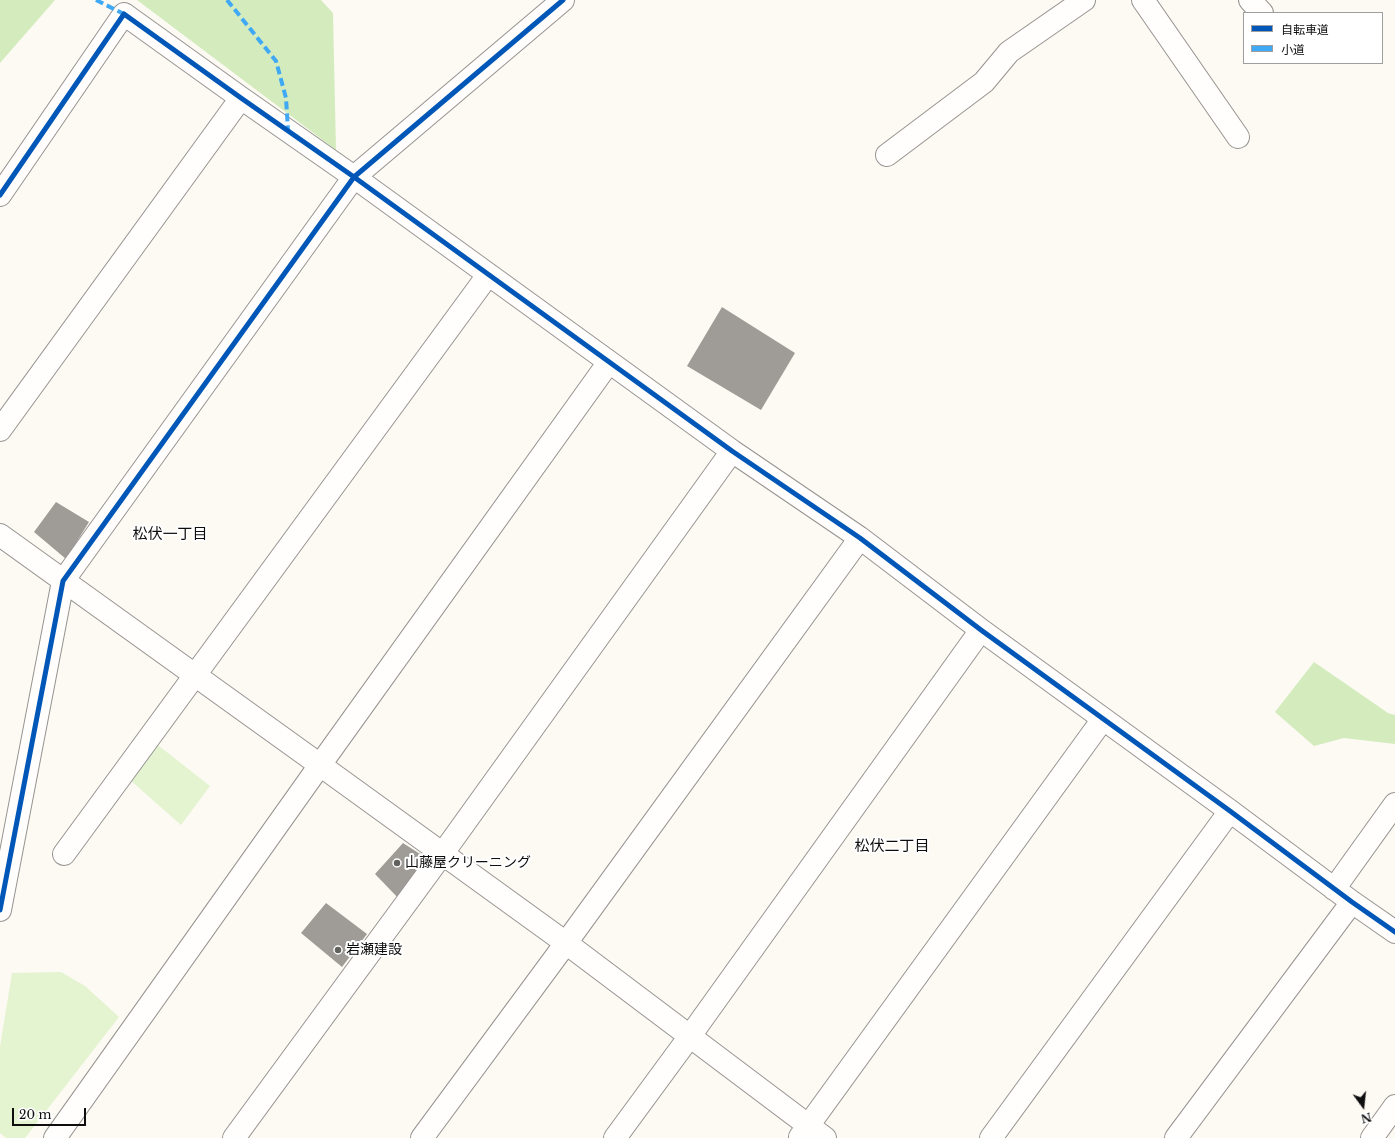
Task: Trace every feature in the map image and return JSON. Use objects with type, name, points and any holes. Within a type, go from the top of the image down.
[{"type":"street","points":[[0,910],[63,581],[354,177],[563,0]]},
{"type":"street","points":[[888,155],[984,82],[1009,52],[1084,0]]},
{"type":"street","points":[[1143,0],[1238,137]]},
{"type":"street","points":[[1250,0],[1261,12]]},
{"type":"street","points":[[0,195],[124,14],[354,177],[732,451],[860,538],[981,630],[1230,811],[1334,889],[1395,932]]},
{"type":"street","points":[[0,430],[241,98]]},
{"type":"street","points":[[64,854],[196,676],[488,275]]},
{"type":"street","points":[[55,1138],[609,362]]},
{"type":"street","points":[[234,1138],[443,853],[732,451]]},
{"type":"street","points":[[0,535],[566,943],[690,1036],[811,1134],[1103,719]]},
{"type":"street","points":[[422,1138],[566,943],[860,538]]},
{"type":"street","points":[[615,1138],[690,1036],[981,630]]},
{"type":"street","points":[[1334,889],[1395,804]]},
{"type":"street","points":[[991,1138],[1230,811]]},
{"type":"street","points":[[1176,1138],[1352,902]]},
{"type":"street","points":[[1372,1138],[1395,1106]]},
{"type":"green space","points":[[0,0],[55,0],[0,63]]},
{"type":"green space","points":[[137,0],[321,0],[333,13],[336,150]]},
{"type":"green space","points":[[1314,662],[1388,713],[1395,715],[1395,744],[1344,738],[1314,746],[1275,712]]},
{"type":"green space","points":[[154,742],[210,786],[181,825],[129,779]]},
{"type":"green space","points":[[61,972],[85,986],[119,1017],[25,1138],[6,1138],[0,1133],[0,1047],[12,973]]},
{"type":"building","points":[[722,307],[795,353],[761,410],[687,366]]},
{"type":"building","points":[[56,502],[89,522],[66,559],[34,532]]},
{"type":"building","points":[[403,843],[431,861],[401,901],[375,874]]},
{"type":"building","name":"岩瀬建設","points":[[326,903],[367,934],[342,967],[301,933]]},
{"type":"marked path","points":[[96,0],[124,14]]},
{"type":"marked path","points":[[227,0],[276,61],[286,98],[288,130]]},
{"type":"cycle path","points":[[0,910],[63,581],[354,177],[563,0]]},
{"type":"cycle path","points":[[0,195],[124,14],[354,177],[732,451],[860,538],[981,630],[1395,932]]},
{"type":"place","name":"山藤屋クリーニング","points":[[397,863]]},
{"type":"place","name":"岩瀬建設","points":[[338,950]]},
{"type":"district","name":"松伏一丁目","points":[[170,535]]},
{"type":"district","name":"松伏二丁目","points":[[892,847]]}]
